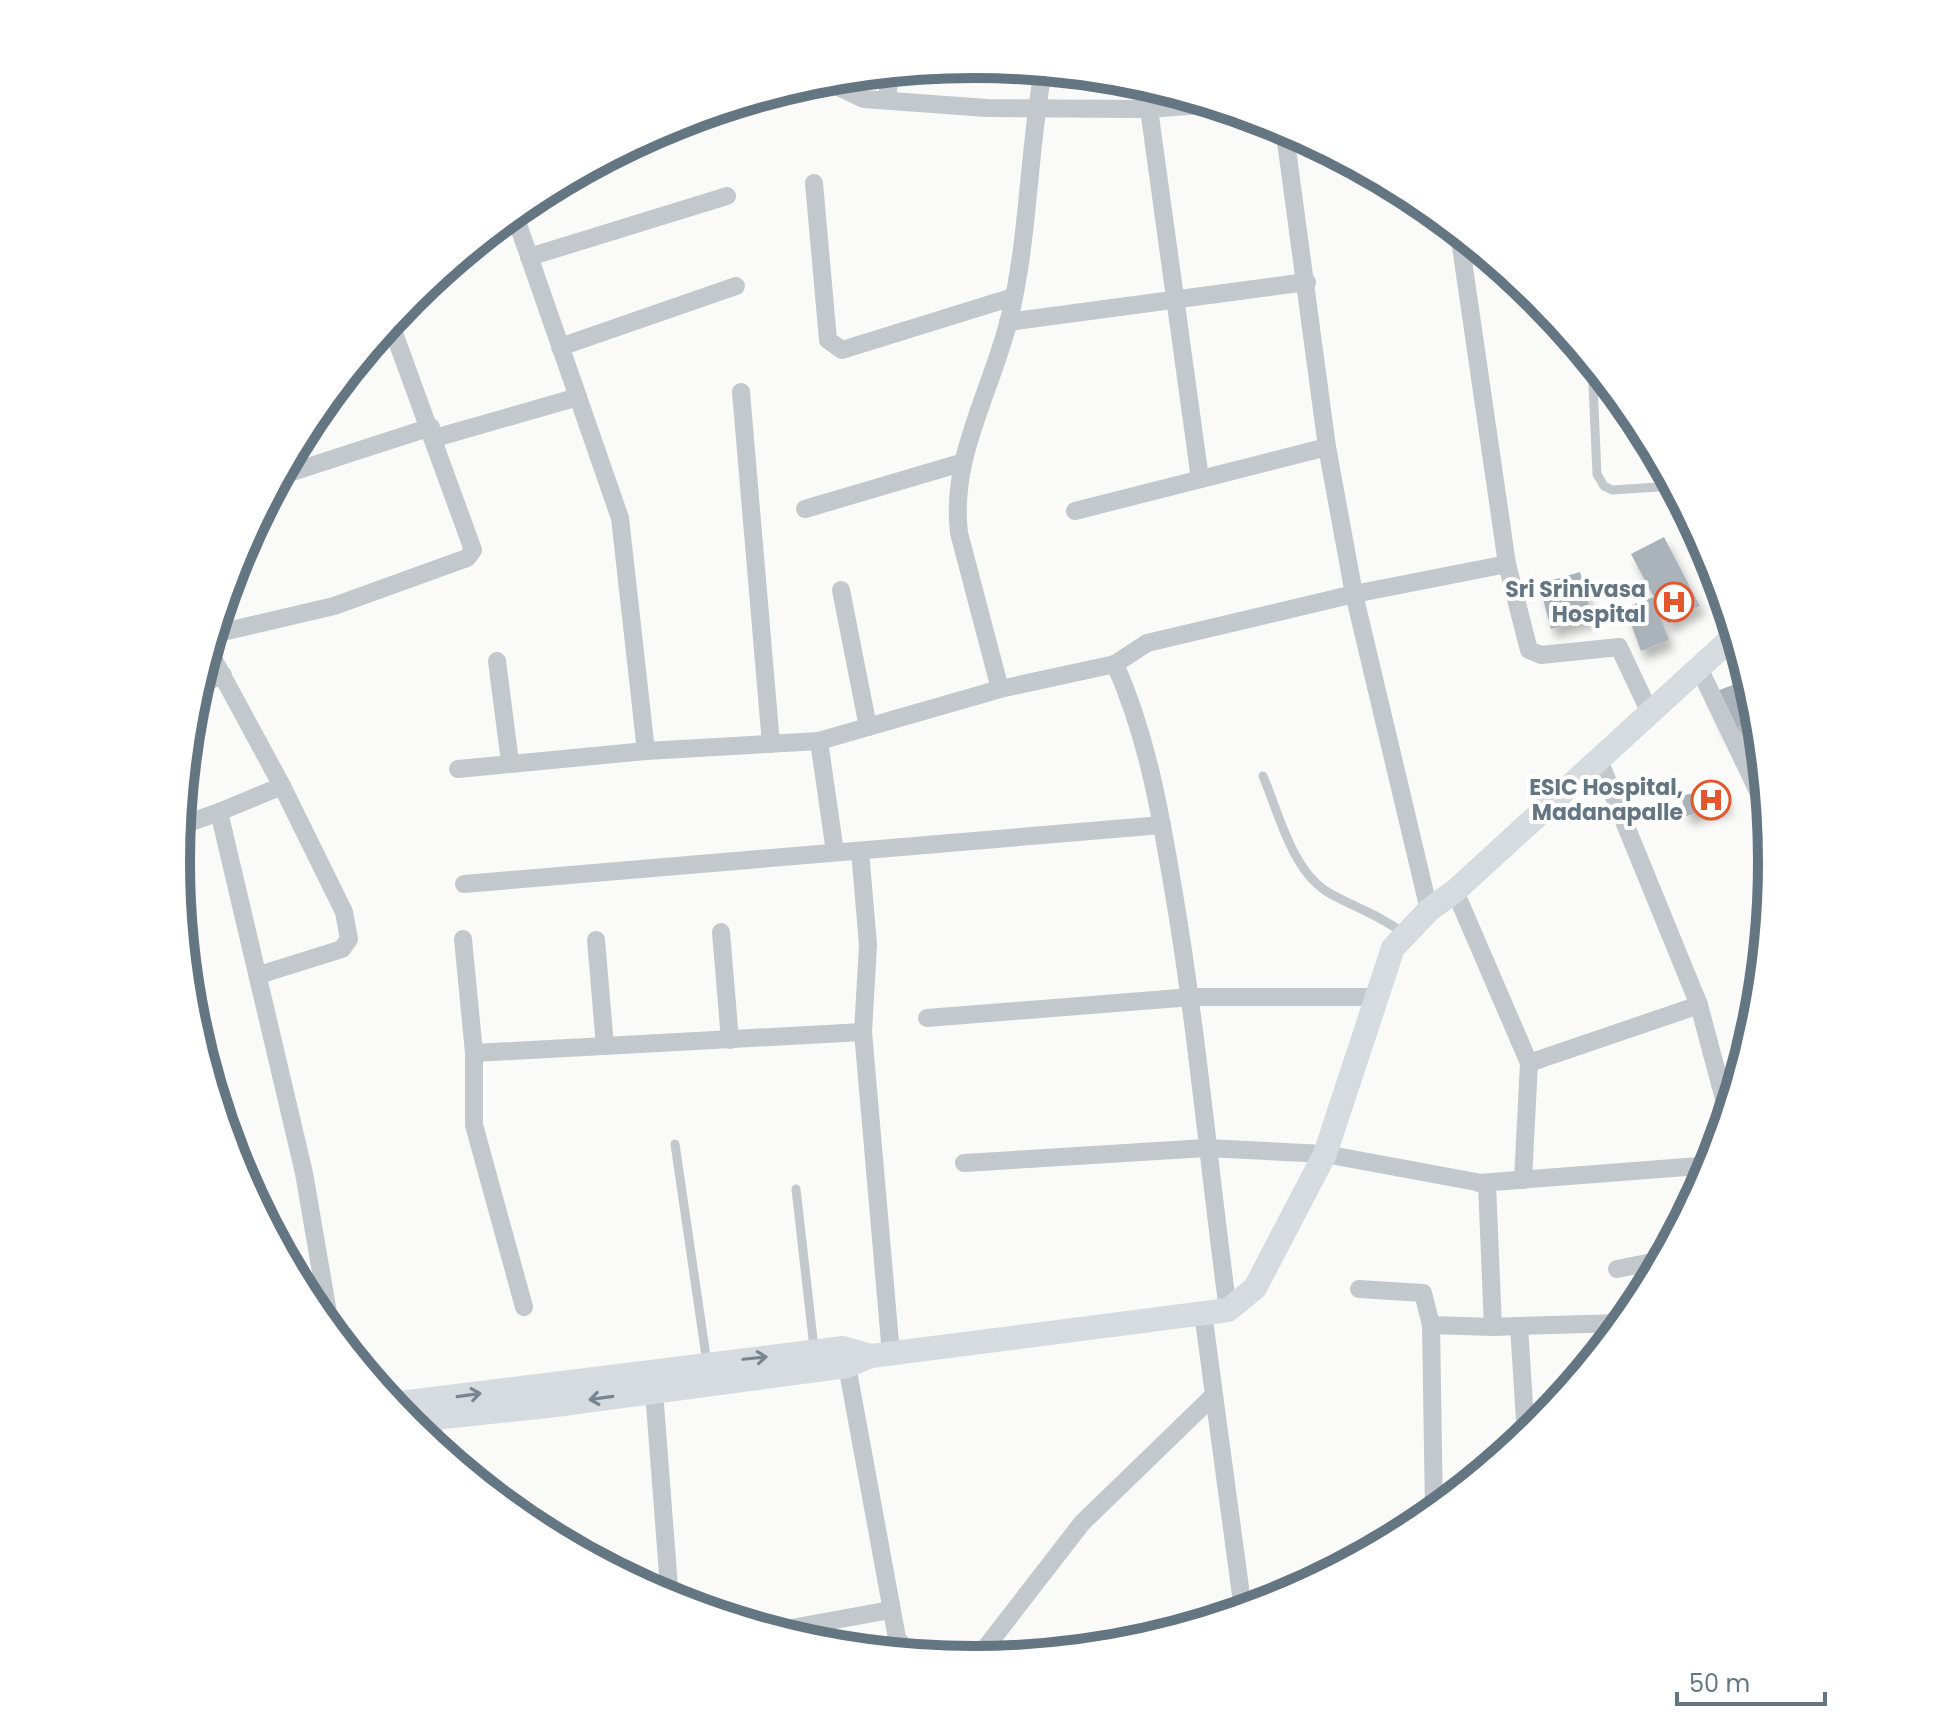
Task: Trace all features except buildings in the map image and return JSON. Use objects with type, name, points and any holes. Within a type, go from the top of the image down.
[{"type":"main road","points":[[408,1403],[654,1391],[845,1357],[1228,1310],[1255,1288],[1325,1154],[1393,948],[1429,910],[1455,891],[1727,642]]},
{"type":"main road","points":[[424,1420],[707,1363],[814,1352],[845,1357]]},
{"type":"street","points":[[1000,689],[959,533],[956,507],[961,463],[1008,322],[1013,297],[1041,81]]},
{"type":"street","points":[[887,100],[889,83]]},
{"type":"street","points":[[845,89],[864,99],[1035,109],[1182,106]]},
{"type":"street","points":[[1149,109],[1200,479]]},
{"type":"street","points":[[1286,143],[1327,447],[1354,594],[1429,910]]},
{"type":"street","points":[[814,183],[828,340],[833,347],[842,350],[1013,297]]},
{"type":"street","points":[[529,257],[727,196]]},
{"type":"street","points":[[518,225],[620,518],[646,751]]},
{"type":"street","points":[[1461,248],[1507,564],[1529,650],[1541,655],[1619,647],[1649,711]]},
{"type":"street","points":[[1008,322],[1307,282]]},
{"type":"street","points":[[560,347],[736,286]]},
{"type":"street","points":[[225,631],[334,606],[467,558],[473,550],[395,335]]},
{"type":"street","points":[[741,392],[771,744]]},
{"type":"street","points":[[295,472],[578,397]]},
{"type":"street","points":[[1075,511],[1327,447]]},
{"type":"street","points":[[805,509],[961,463]]},
{"type":"street","points":[[458,769],[646,751],[819,741],[1000,689],[1115,664],[1147,643],[1354,594],[1507,564]]},
{"type":"street","points":[[841,590],[868,727]]},
{"type":"street","points":[[497,661],[510,762]]},
{"type":"street","points":[[216,663],[282,786],[344,912],[349,939],[342,949],[259,975]]},
{"type":"street","points":[[1115,664],[1150,761],[1162,825],[1192,997],[1206,1148],[1228,1310]]},
{"type":"street","points":[[1699,668],[1754,783]]},
{"type":"street","points":[[213,679],[223,675]]},
{"type":"street","points":[[819,741],[835,852]]},
{"type":"street","points":[[1599,760],[1699,1005],[1723,1095]]},
{"type":"street","points":[[192,822],[282,786]]},
{"type":"street","points":[[219,812],[304,1173],[326,1302]]},
{"type":"street","points":[[464,884],[1162,825]]},
{"type":"street","points":[[860,851],[868,945],[863,1032],[881,1355]]},
{"type":"street","points":[[1455,891],[1529,1063],[1523,1180]]},
{"type":"street","points":[[721,932],[730,1040]]},
{"type":"street","points":[[463,939],[474,1053],[474,1125],[524,1307]]},
{"type":"street","points":[[596,940],[605,1046]]},
{"type":"street","points":[[927,1018],[1192,997],[1377,997]]},
{"type":"street","points":[[1529,1063],[1699,1005]]},
{"type":"street","points":[[474,1053],[863,1032]]},
{"type":"street","points":[[964,1163],[1206,1148],[1325,1154],[1487,1184],[1493,1327]]},
{"type":"street","points":[[1479,1183],[1695,1171]]},
{"type":"street","points":[[1617,1269],[1648,1263]]},
{"type":"street","points":[[1359,1289],[1423,1293],[1431,1325],[1434,1497]]},
{"type":"street","points":[[1203,1313],[1241,1599]]},
{"type":"street","points":[[1431,1325],[1493,1327],[1607,1323]]},
{"type":"street","points":[[1519,1326],[1525,1420]]},
{"type":"street","points":[[845,1357],[890,1610],[900,1642]]},
{"type":"street","points":[[654,1391],[669,1584]]},
{"type":"street","points":[[987,1646],[1082,1523],[1212,1397]]},
{"type":"street","points":[[433,1428],[434,1419]]},
{"type":"street","points":[[802,1626],[890,1610]]},
{"type":"lane","points":[[1593,381],[1597,474],[1604,486],[1612,490],[1662,487]]},
{"type":"lane","points":[[1263,776],[1312,880],[1331,894],[1382,917],[1405,935]]},
{"type":"lane","points":[[675,1144],[707,1363]]},
{"type":"lane","points":[[796,1189],[814,1352]]},
{"type":"place","name":"Sri Srinivasa Hospital","points":[[1674,602]]},
{"type":"place","name":"ESIC Hospital, Madanapalle","points":[[1711,800]]}]
